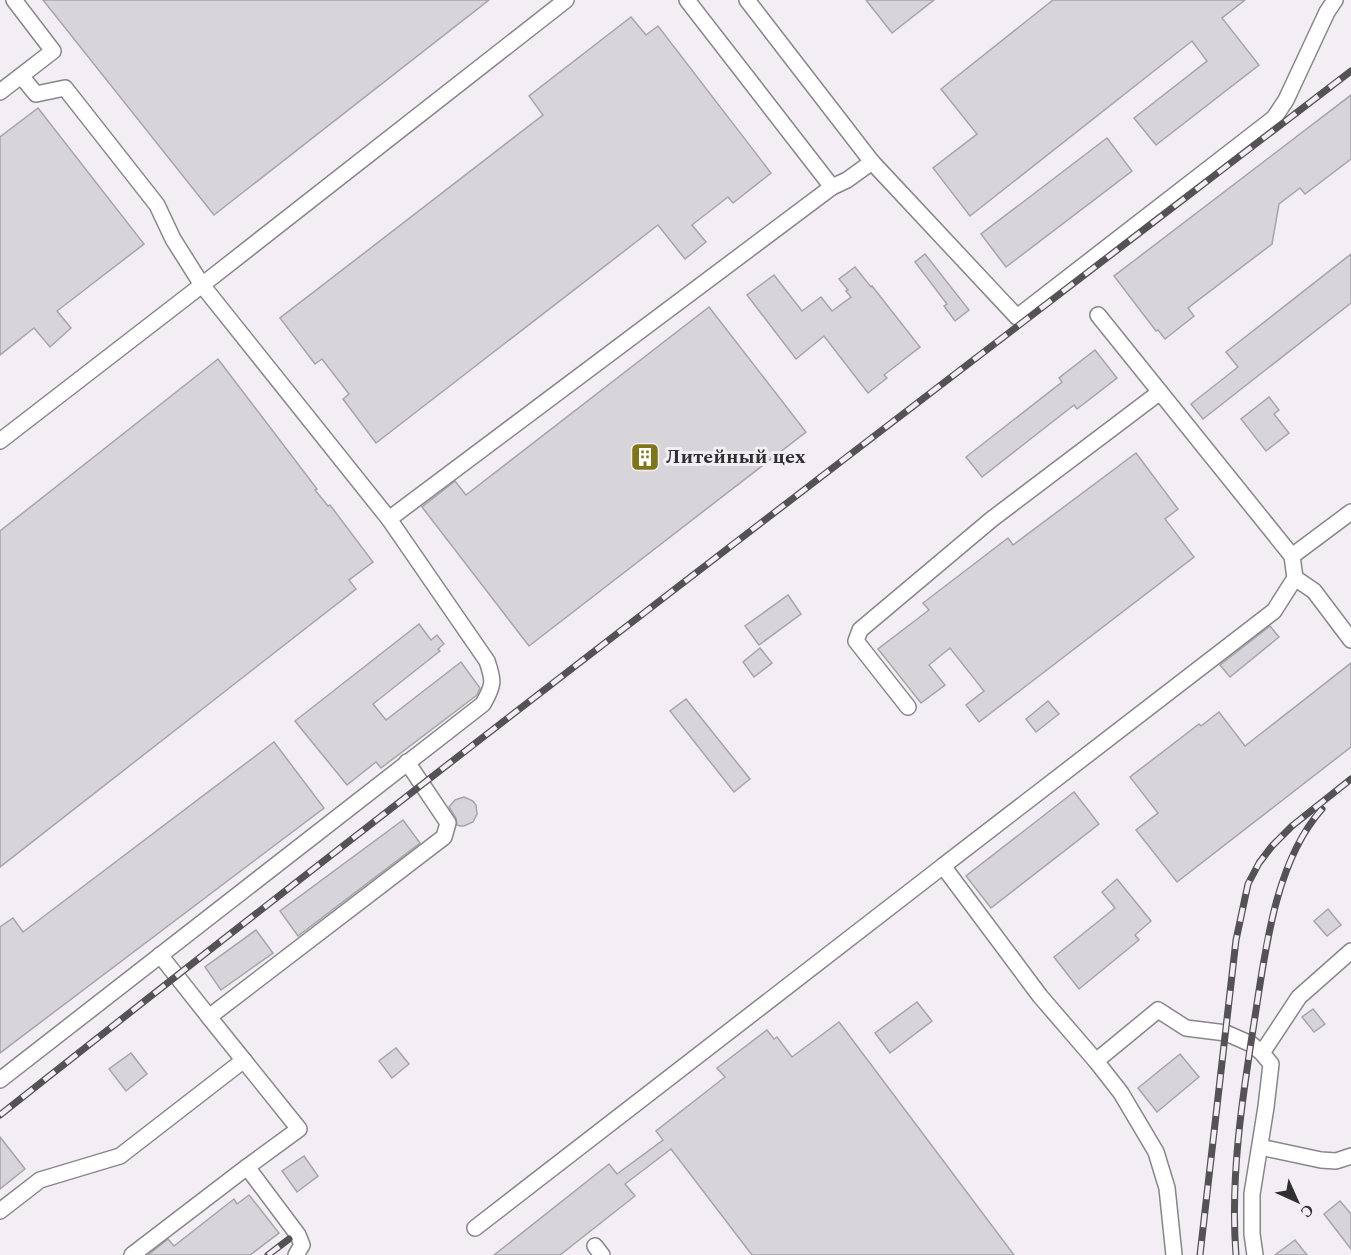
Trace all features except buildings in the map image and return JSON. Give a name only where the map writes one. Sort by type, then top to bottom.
[{"type":"lane","points":[[0,92],[53,51],[14,0]]},
{"type":"lane","points":[[0,441],[566,0]]},
{"type":"lane","points":[[687,0],[831,187]]},
{"type":"lane","points":[[747,0],[872,162],[1017,317],[1274,118],[1286,100],[1326,12],[1335,0]]},
{"type":"lane","points":[[0,1080],[483,704],[491,691],[492,677],[487,661],[389,519],[202,285],[173,239],[157,206],[65,88],[36,94],[21,76]]},
{"type":"lane","points":[[389,519],[831,187],[847,180],[872,162]]},
{"type":"lane","points":[[475,1228],[1274,611],[1295,578],[1292,556],[1098,315]]},
{"type":"lane","points":[[908,707],[856,641],[860,630],[992,519],[1160,392]]},
{"type":"lane","points":[[1292,556],[1351,512]]},
{"type":"lane","points":[[1295,578],[1314,591],[1351,640]]},
{"type":"lane","points":[[209,1017],[444,837],[448,823],[407,762]]},
{"type":"lane","points":[[943,866],[1040,996],[1121,1093],[1156,1152],[1167,1188],[1174,1255]]},
{"type":"lane","points":[[1262,1053],[1299,997],[1351,951]]},
{"type":"lane","points":[[132,1255],[299,1129],[160,955]]},
{"type":"lane","points":[[1096,1061],[1158,1010],[1186,1028],[1226,1033],[1251,1044],[1262,1053],[1271,1064],[1252,1194],[1252,1234],[1255,1255]]},
{"type":"lane","points":[[0,1211],[40,1180],[120,1156],[244,1060]]},
{"type":"lane","points":[[1260,1147],[1321,1160],[1336,1161],[1351,1156]]},
{"type":"lane","points":[[247,1167],[298,1234],[302,1245],[296,1255]]},
{"type":"railway","points":[[0,1115],[504,721],[1351,71]]},
{"type":"railway","points":[[1200,1255],[1236,940],[1248,884],[1259,863],[1272,846],[1292,826],[1351,779]]},
{"type":"railway","points":[[1236,1255],[1235,1197],[1238,1139],[1268,939],[1282,882],[1306,831],[1322,809]]},
{"type":"railway","points":[[268,1255],[289,1239]]},
{"type":"place","name":"Литейный цех","points":[[645,457]]}]
